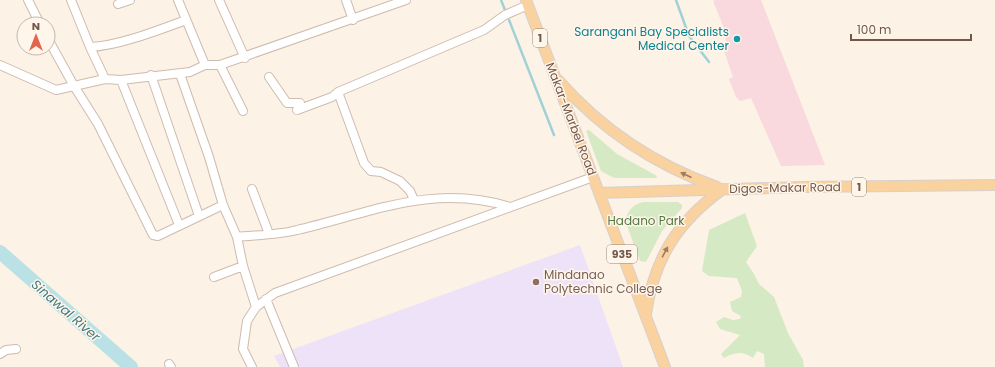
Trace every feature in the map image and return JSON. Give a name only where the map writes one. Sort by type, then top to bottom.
[{"type":"main road","name":"Makar-Marbel Road","points":[[527,3],[599,193]]},
{"type":"main road","points":[[554,75],[590,113],[630,144],[675,170],[723,189],[693,213],[669,243],[653,278],[646,316]]},
{"type":"main road","name":"Digos-Makar Road","points":[[599,193],[723,189],[995,185]]},
{"type":"main road","name":"935","points":[[599,193],[665,367]]},
{"type":"street","points":[[28,0],[36,16]]},
{"type":"street","points":[[71,0],[105,79]]},
{"type":"street","points":[[118,4],[130,0]]},
{"type":"street","points":[[178,0],[205,65]]},
{"type":"street","points":[[219,0],[245,58]]},
{"type":"street","points":[[346,0],[353,20]]},
{"type":"street","points":[[0,65],[56,90],[105,79],[121,80],[180,74],[190,72],[205,65],[220,65],[245,58],[406,0]]},
{"type":"street","points":[[270,77],[287,103],[300,103],[297,110],[332,97],[338,92],[484,30],[504,15],[527,3]]},
{"type":"street","points":[[90,47],[104,46],[154,32],[186,20]]},
{"type":"street","points":[[56,53],[98,124],[153,235],[158,236],[223,205]]},
{"type":"street","points":[[220,65],[243,111]]},
{"type":"street","points":[[180,74],[209,157],[223,205],[237,237],[243,266],[256,307]]},
{"type":"street","points":[[151,76],[199,216]]},
{"type":"street","points":[[121,80],[179,225]]},
{"type":"street","points":[[338,92],[364,163],[371,171],[381,172],[400,181],[410,191],[414,200]]},
{"type":"street","points":[[252,367],[243,349],[247,321],[256,307],[283,289],[593,177]]},
{"type":"street","points":[[252,189],[269,234]]},
{"type":"street","points":[[237,237],[298,230],[367,210],[414,200],[475,199],[510,207]]},
{"type":"street","points":[[214,276],[243,266]]},
{"type":"street","points":[[266,299],[294,367]]},
{"type":"street","points":[[0,354],[9,349],[16,349]]},
{"type":"shaded area","points":[[761,0],[825,165],[781,166],[751,98],[740,101],[736,97],[729,79],[733,77],[724,51],[729,49],[722,29],[724,28],[713,1]]},
{"type":"shaded area","name":"Mindanao Polytechnic College","points":[[580,245],[623,367],[280,367],[274,356]]},
{"type":"green space","name":"Hadano Park","points":[[589,130],[617,154],[657,176],[656,178],[614,178],[601,171],[586,131]]},
{"type":"green space","name":"Hadano Park","points":[[643,202],[678,202],[682,205],[682,208],[662,231],[646,262],[640,261],[626,223],[628,212],[636,205]]},
{"type":"green space","points":[[745,213],[757,246],[746,262],[759,284],[774,297],[788,333],[803,360],[804,367],[765,367],[764,354],[757,351],[753,358],[746,354],[739,353],[732,354],[724,358],[721,354],[740,335],[720,329],[716,322],[724,317],[733,320],[740,319],[741,316],[732,311],[730,302],[741,297],[742,291],[737,278],[709,276],[702,271],[709,230]]},
{"type":"waterway","points":[[501,0],[505,10]]},
{"type":"waterway","points":[[676,0],[689,36],[709,62]]},
{"type":"waterway","points":[[509,20],[554,135]]},
{"type":"waterway","name":"Sinawal River","points":[[0,252],[131,367]]},
{"type":"place","name":"Sarangani Bay Specialists Medical Center","points":[[737,39]]},
{"type":"place","name":"Mindanao Polytechnic College","points":[[536,282]]}]
